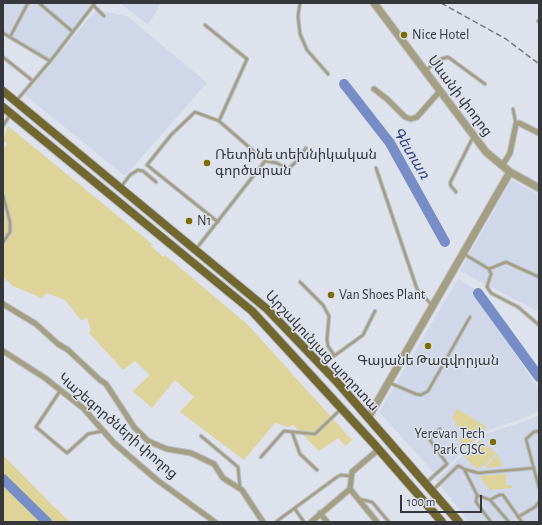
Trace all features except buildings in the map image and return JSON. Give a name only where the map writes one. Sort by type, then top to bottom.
[{"type":"main road","name":"Արշակունյաց պողոտա","points":[[3,91],[267,308],[321,365],[459,522]]},
{"type":"main road","name":"Արշակունյաց պողոտա","points":[[3,107],[252,312],[379,449],[442,522]]},
{"type":"main road","points":[[400,474],[408,474],[410,466]]},
{"type":"main road","points":[[417,493],[420,486],[428,486]]},
{"type":"street","name":"Սևանի փողոց","points":[[374,3],[473,137],[486,152],[510,172],[539,188]]},
{"type":"street","points":[[374,89],[387,99],[405,117],[411,119],[416,117],[440,92]]},
{"type":"street","points":[[502,166],[510,153],[516,124],[518,123],[539,133]]},
{"type":"street","points":[[368,418],[510,172]]},
{"type":"street","name":"Կաշեգործների փողոց","points":[[3,304],[36,324],[106,384],[134,427],[148,441],[163,448],[191,452],[214,464],[223,478],[240,488],[263,522]]},
{"type":"street","name":"Կաշեգործների փողոց","points":[[3,351],[45,378],[83,408],[114,443],[157,480],[215,522]]},
{"type":"street","points":[[377,522],[350,489],[350,476],[358,466],[379,449]]},
{"type":"street","points":[[311,522],[350,489]]},
{"type":"street","points":[[320,513],[327,522]]},
{"type":"lane","points":[[10,37],[28,3]]},
{"type":"lane","points":[[39,3],[73,32]]},
{"type":"lane","points":[[300,3],[298,16],[300,34],[307,50],[328,74]]},
{"type":"lane","points":[[16,102],[94,4],[104,16]]},
{"type":"lane","points":[[205,25],[247,58],[219,121]]},
{"type":"lane","points":[[4,34],[50,61]]},
{"type":"lane","points":[[3,57],[33,81]]},
{"type":"lane","points":[[424,71],[441,59],[448,57],[485,84]]},
{"type":"lane","points":[[513,109],[516,124]]},
{"type":"lane","points":[[218,222],[147,165],[171,135],[195,112],[219,121],[265,162],[277,164],[288,169],[297,161],[306,148]]},
{"type":"lane","points":[[3,126],[11,114]]},
{"type":"lane","points":[[456,192],[450,183],[473,137]]},
{"type":"lane","points":[[196,250],[265,162]]},
{"type":"lane","points":[[376,168],[417,289],[433,305]]},
{"type":"lane","points":[[120,187],[130,175],[138,170],[143,171],[156,182]]},
{"type":"lane","points":[[3,195],[10,222],[10,232],[3,242]]},
{"type":"lane","points":[[463,253],[489,269],[491,274],[487,287],[491,293],[518,308],[539,325]]},
{"type":"lane","points":[[489,269],[506,262],[539,277]]},
{"type":"lane","points":[[300,282],[323,305],[329,316],[327,340],[328,346],[334,355]]},
{"type":"lane","points":[[321,365],[362,335],[375,311]]},
{"type":"lane","points":[[388,382],[416,394],[421,394],[428,391],[470,317]]},
{"type":"lane","points":[[60,391],[36,427],[67,453],[88,434],[103,431]]},
{"type":"lane","points":[[261,457],[284,431],[315,434],[342,409]]},
{"type":"lane","points":[[428,486],[447,464],[430,440],[432,436],[440,429]]},
{"type":"lane","points":[[539,431],[534,432],[526,439],[539,488]]},
{"type":"lane","points":[[292,432],[300,454],[317,470]]},
{"type":"lane","points":[[201,436],[238,467],[240,488]]},
{"type":"lane","points":[[428,486],[458,466],[478,473],[534,468]]},
{"type":"lane","points":[[464,469],[477,495],[476,502],[491,522]]},
{"type":"lane","points":[[277,521],[341,474],[350,476]]},
{"type":"lane","points":[[477,495],[490,500],[509,522]]},
{"type":"lane","points":[[490,500],[499,495],[503,495],[522,522]]},
{"type":"lane","points":[[358,499],[372,502],[388,522]]},
{"type":"lane","points":[[518,517],[535,507],[539,502]]},
{"type":"lane","points":[[295,509],[304,522]]},
{"type":"shaded area","points":[[3,3],[97,3],[75,32],[49,62],[3,30]]},
{"type":"shaded area","points":[[120,3],[161,3],[148,25]]},
{"type":"shaded area","points":[[96,10],[127,16],[207,83],[125,176],[25,95]]},
{"type":"shaded area","points":[[8,126],[152,244],[151,246],[163,257],[165,255],[248,325],[352,440],[345,446],[338,438],[319,451],[293,425],[288,427],[275,423],[244,460],[180,412],[194,397],[175,380],[152,408],[133,391],[150,375],[135,361],[123,370],[89,333],[91,330],[87,318],[81,320],[65,300],[47,293],[42,298],[13,286],[3,277],[3,150],[7,144],[3,140]]},
{"type":"shaded area","points":[[511,180],[539,195],[539,312],[460,271]]},
{"type":"shaded area","points":[[458,279],[486,296],[506,340],[539,390],[539,411],[527,417],[485,431],[437,476],[379,412]]},
{"type":"shaded area","points":[[457,409],[487,427],[479,436],[466,431],[461,432],[452,417]]},
{"type":"shaded area","points":[[539,415],[539,522],[469,522],[436,480],[486,434]]},
{"type":"shaded area","points":[[461,435],[476,436],[477,438],[464,449],[460,445]]},
{"type":"shaded area","points":[[480,440],[496,453],[486,464],[477,469],[464,456]]},
{"type":"shaded area","points":[[497,454],[503,466],[485,468]]},
{"type":"shaded area","points":[[3,455],[70,522],[5,522],[3,520]]},
{"type":"shaded area","points":[[506,474],[506,485],[512,485],[512,488],[490,490],[479,476]]},
{"type":"waterway","name":"Գետառ","points":[[344,84],[390,143],[445,242]]},
{"type":"waterway","name":"Գետառ","points":[[478,293],[539,377]]},
{"type":"waterway","points":[[3,479],[47,522]]},
{"type":"railway","points":[[441,3],[506,39],[539,64]]},
{"type":"place","name":"Nice Hotel","points":[[404,35]]},
{"type":"place","name":"Ռետինե տեխնիկական գործարան","points":[[207,163]]},
{"type":"place","name":"N1","points":[[189,221]]},
{"type":"place","name":"Van Shoes Plant","points":[[331,295]]},
{"type":"place","name":"Գայանե Թագվորյան","points":[[428,346]]},
{"type":"place","name":"Yerevan Tech Park CJSC","points":[[493,442]]}]
